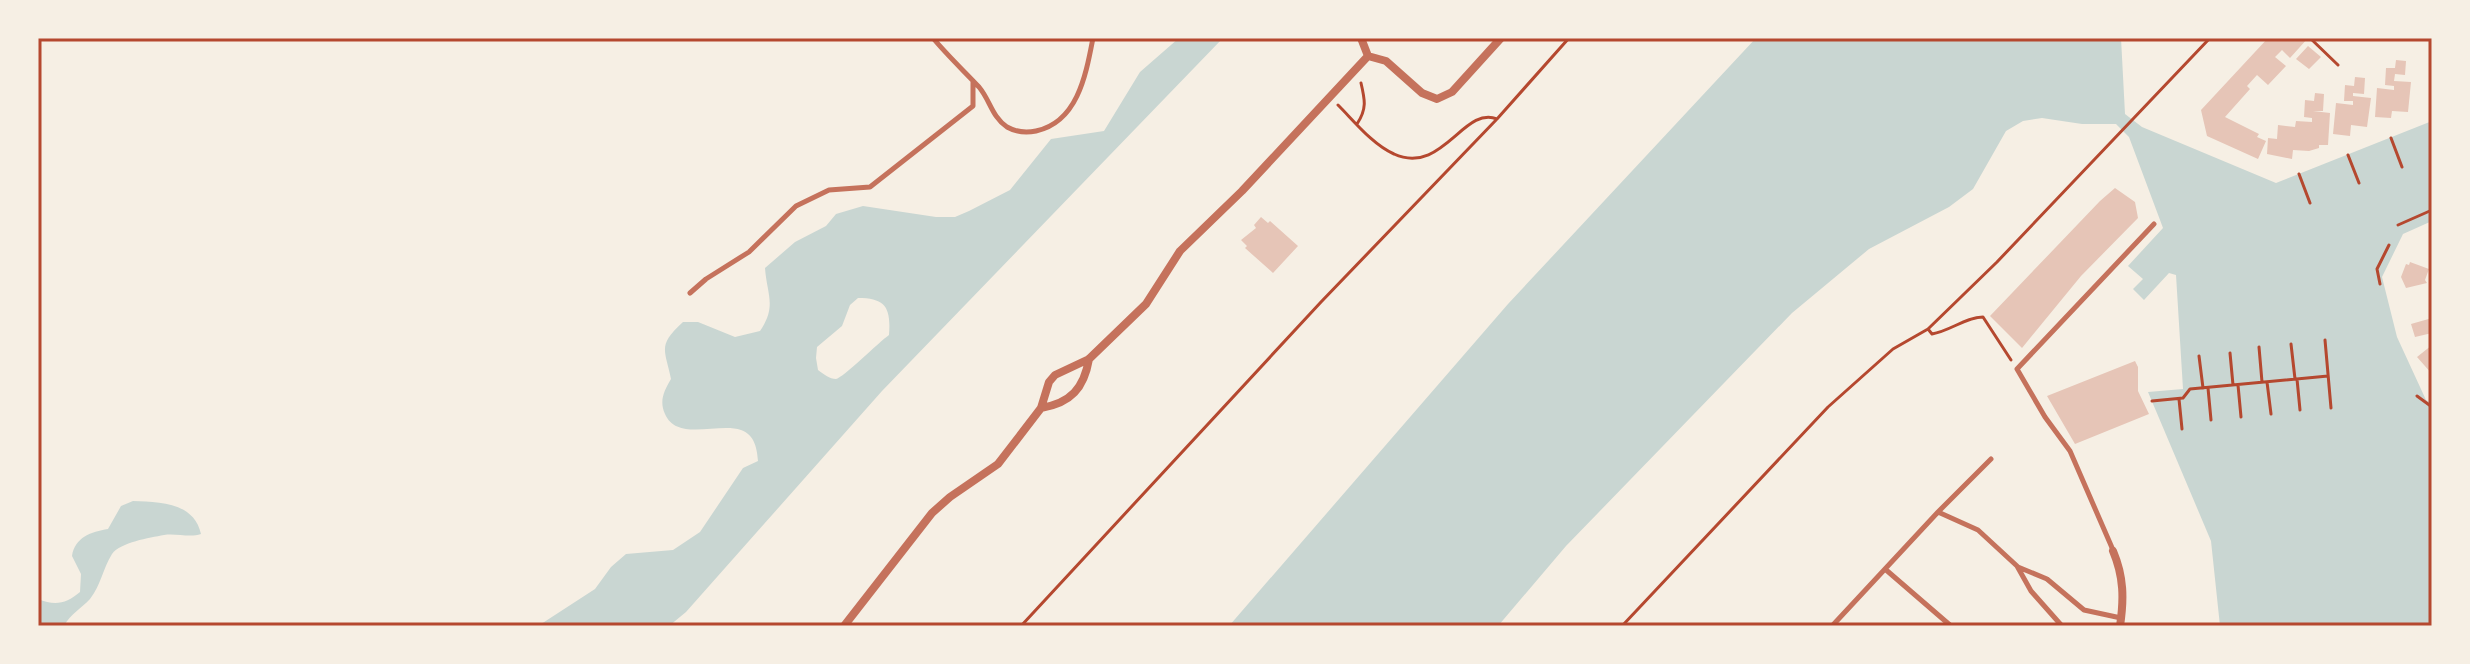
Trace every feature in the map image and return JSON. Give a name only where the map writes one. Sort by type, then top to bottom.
[{"type":"street","points":[[1361,38],[1368,56]]},
{"type":"street","points":[[1368,56],[1386,61],[1422,93],[1437,99],[1452,92],[1501,38]]},
{"type":"street","points":[[844,626],[932,513],[998,464],[1041,408],[1049,382],[1055,375],[1089,359],[1148,302],[1180,251],[1242,191],[1368,56]]},
{"type":"street","points":[[1041,408],[1062,403],[1075,394],[1084,379],[1089,359]]},
{"type":"street","points":[[2113,551],[2121,571],[2124,593],[2121,622]]},
{"type":"lane","points":[[933,38],[986,98],[995,117],[1010,129],[1028,133],[1050,128],[1070,111],[1085,76],[1093,38]]},
{"type":"lane","points":[[690,293],[749,252],[796,206],[829,190],[870,187],[973,106],[973,82]]},
{"type":"lane","points":[[2113,551],[2070,451],[2045,417],[2017,369],[2154,224]]},
{"type":"lane","points":[[1832,626],[1991,459]]},
{"type":"lane","points":[[1938,512],[1978,530],[2017,566],[2031,591],[2062,626]]},
{"type":"lane","points":[[2017,566],[2047,579],[2084,610],[2121,622]]},
{"type":"lane","points":[[1885,569],[1951,626]]},
{"type":"path","points":[[1021,626],[1321,302],[1497,119],[1569,38]]},
{"type":"path","points":[[1622,626],[1828,407],[1893,349],[1928,329],[1997,262],[2210,38]]},
{"type":"path","points":[[2310,38],[2338,65]]},
{"type":"path","points":[[1351,74],[1361,81],[1366,101],[1365,112],[1357,124]]},
{"type":"path","points":[[1329,96],[1385,150],[1410,159],[1433,154],[1478,118],[1488,116],[1497,119]]},
{"type":"path","points":[[2391,138],[2402,167]]},
{"type":"path","points":[[2348,155],[2359,183]]},
{"type":"path","points":[[2299,174],[2310,203]]},
{"type":"path","points":[[2398,225],[2432,210]]},
{"type":"path","points":[[2380,284],[2377,269],[2389,245]]},
{"type":"path","points":[[1928,329],[1932,334],[1941,333],[1983,317],[2017,369]]},
{"type":"path","points":[[2325,340],[2331,408]]},
{"type":"path","points":[[2291,344],[2300,410]]},
{"type":"path","points":[[2259,347],[2271,414]]},
{"type":"path","points":[[2230,353],[2241,417]]},
{"type":"path","points":[[2199,356],[2211,420]]},
{"type":"path","points":[[2152,401],[2179,399],[2190,389],[2328,376]]},
{"type":"path","points":[[2417,396],[2432,407]]},
{"type":"path","points":[[2179,399],[2182,429]]},
{"type":"shaded area","points":[[1179,38],[1223,38],[882,391],[686,612],[669,626],[538,626],[595,589],[611,567],[626,554],[673,550],[700,532],[743,468],[758,461],[754,443],[746,432],[732,428],[699,430],[679,427],[665,414],[663,396],[671,379],[665,348],[669,337],[683,322],[698,322],[735,337],[760,331],[770,307],[765,268],[795,242],[826,226],[836,214],[863,206],[936,217],[955,217],[969,211],[1010,190],[1051,139],[1104,131],[1140,72]],"holes":[[[858,298],[867,298],[885,306],[889,335],[840,377],[829,377],[818,370],[817,347],[842,326],[850,305]]]},
{"type":"shaded area","points":[[1756,38],[2121,38],[2125,114],[2142,127],[2276,183],[2432,121],[2432,221],[2403,234],[2382,277],[2397,337],[2426,400],[2432,404],[2432,626],[2220,626],[2211,541],[2148,392],[2183,389],[2176,275],[2169,273],[2144,300],[2133,289],[2143,279],[2128,266],[2163,228],[2129,137],[2116,124],[2082,124],[2042,118],[2023,121],[2006,131],[1973,189],[1949,207],[1869,249],[1792,313],[1566,546],[1498,626],[1229,626],[1508,304]]},
{"type":"shaded area","points":[[133,501],[164,503],[183,510],[197,523],[201,534],[164,535],[122,546],[112,554],[90,599],[64,626],[38,626],[38,599],[60,603],[80,592],[81,574],[72,556],[76,544],[90,534],[108,529],[121,506]]},
{"type":"building","points":[[2268,38],[2308,38],[2290,58],[2282,50],[2275,57],[2286,66],[2268,85],[2257,75],[2247,86],[2250,89],[2225,117],[2259,134],[2257,137],[2266,141],[2258,159],[2207,136],[2201,110]]},
{"type":"building","points":[[2308,46],[2321,57],[2309,69],[2296,59]]},
{"type":"building","points":[[2396,60],[2406,61],[2405,75],[2395,74],[2394,81],[2411,82],[2408,112],[2392,111],[2391,118],[2375,117],[2377,88],[2394,90],[2394,86],[2385,85],[2386,68],[2395,68]]},
{"type":"building","points":[[2355,77],[2365,78],[2364,94],[2353,93],[2353,96],[2371,98],[2367,127],[2351,125],[2350,136],[2333,134],[2336,103],[2353,105],[2353,101],[2344,101],[2345,85],[2354,86]]},
{"type":"building","points":[[2315,93],[2324,94],[2323,111],[2313,111],[2330,113],[2328,145],[2319,145],[2319,148],[2309,151],[2293,150],[2292,159],[2267,154],[2268,138],[2277,139],[2278,125],[2295,127],[2296,121],[2312,122],[2312,118],[2304,117],[2305,100],[2314,101]]},
{"type":"building","points":[[2115,188],[2135,202],[2138,218],[2081,276],[2022,348],[1990,316]]},
{"type":"building","points":[[1261,217],[1268,223],[1270,221],[1298,246],[1273,273],[1245,248],[1247,246],[1241,240],[1256,228],[1254,225]]},
{"type":"building","points":[[2410,262],[2429,269],[2425,280],[2427,283],[2406,288],[2401,277],[2406,264]]},
{"type":"building","points":[[2432,318],[2432,333],[2415,337],[2411,324]]},
{"type":"building","points":[[2432,345],[2432,374],[2417,357]]},
{"type":"building","points":[[2135,361],[2138,391],[2149,414],[2075,444],[2047,396]]}]
